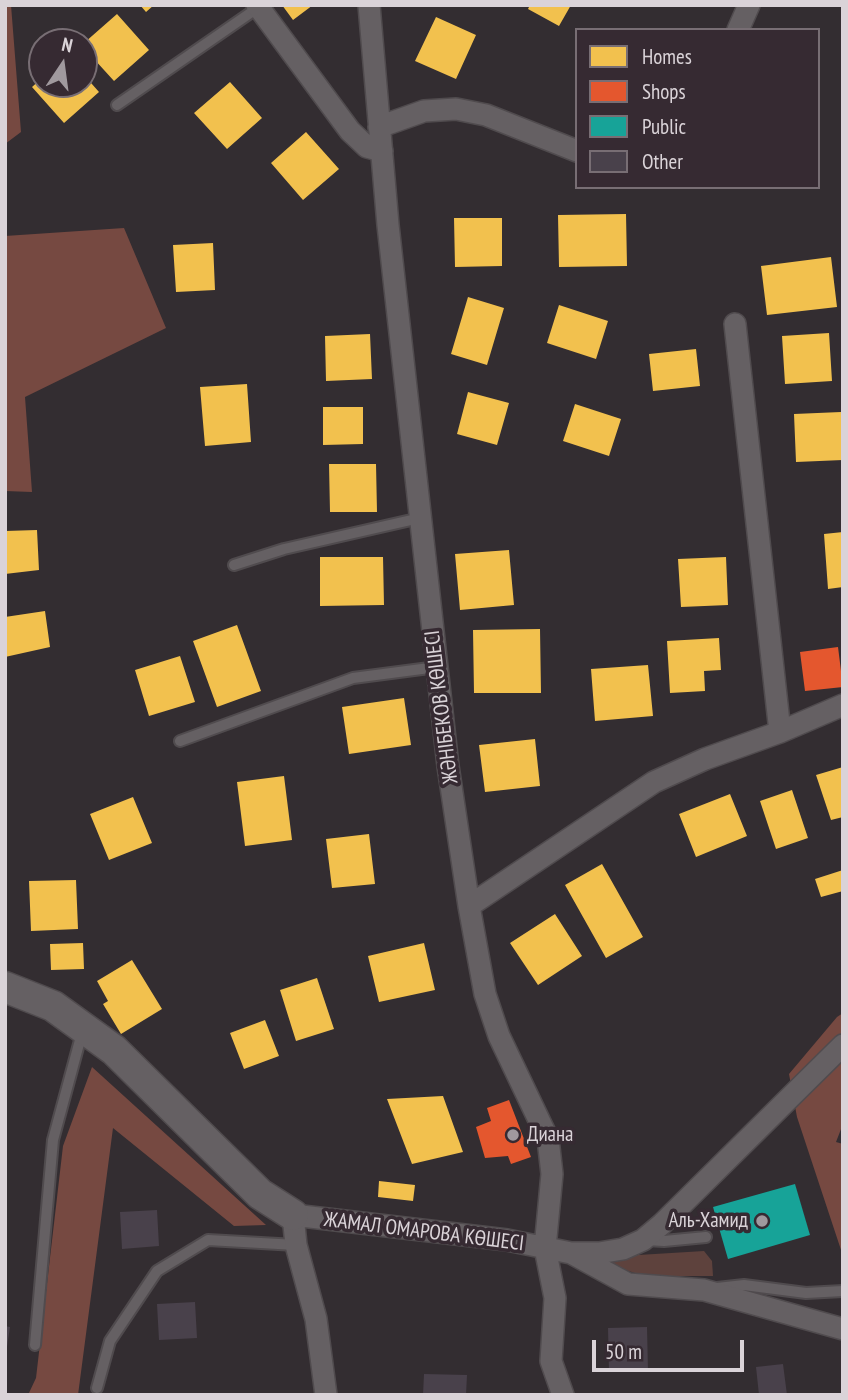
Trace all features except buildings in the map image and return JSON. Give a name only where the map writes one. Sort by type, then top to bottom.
[{"type":"street","name":"ЖӘНІБЕКОВ КӨШЕСІ","points":[[369,5],[379,127],[448,766],[485,994],[499,1036],[548,1139],[552,1174],[545,1248],[555,1298],[551,1361],[563,1395]]},
{"type":"street","points":[[739,28],[749,5]]},
{"type":"street","points":[[258,6],[350,131],[367,147],[382,151]]},
{"type":"street","points":[[379,127],[424,111],[456,109],[486,115],[575,149]]},
{"type":"street","points":[[735,324],[780,732]]},
{"type":"street","points":[[469,906],[654,782],[843,705]]},
{"type":"street","name":"ЖАМАЛ ОМАРОВА КӨШЕСІ","points":[[5,988],[53,1006],[114,1050],[260,1194],[293,1215],[507,1240],[571,1253],[599,1253],[623,1249],[643,1240],[843,1045]]},
{"type":"street","points":[[293,1215],[296,1245],[316,1319],[326,1395]]},
{"type":"street","points":[[571,1253],[628,1284],[704,1290],[843,1329]]},
{"type":"lane","points":[[117,105],[258,6]]},
{"type":"lane","points":[[234,565],[284,549],[420,518]]},
{"type":"lane","points":[[180,741],[353,678],[437,667]]},
{"type":"lane","points":[[35,1345],[54,1140],[83,1026]]},
{"type":"lane","points":[[643,1240],[706,1237]]},
{"type":"lane","points":[[97,1388],[110,1341],[157,1271],[208,1240],[296,1245]]},
{"type":"lane","points":[[704,1290],[744,1285],[806,1293],[843,1291]]},
{"type":"shaded area","points":[[5,5],[11,5],[21,132],[5,144]]},
{"type":"shaded area","points":[[124,228],[166,328],[25,397],[32,492],[5,491],[5,236]]},
{"type":"shaded area","points":[[843,1013],[843,1124],[836,1142],[843,1144],[843,1256],[797,1117],[789,1074]]},
{"type":"shaded area","points":[[92,1067],[266,1225],[234,1226],[113,1128],[78,1395],[28,1395],[36,1378],[63,1146]]},
{"type":"shaded area","points":[[704,1251],[712,1261],[713,1276],[644,1276],[589,1258]]},
{"type":"place","name":"Диана","points":[[513,1135]]},
{"type":"place","name":"Аль-Хамид","points":[[762,1221]]}]
